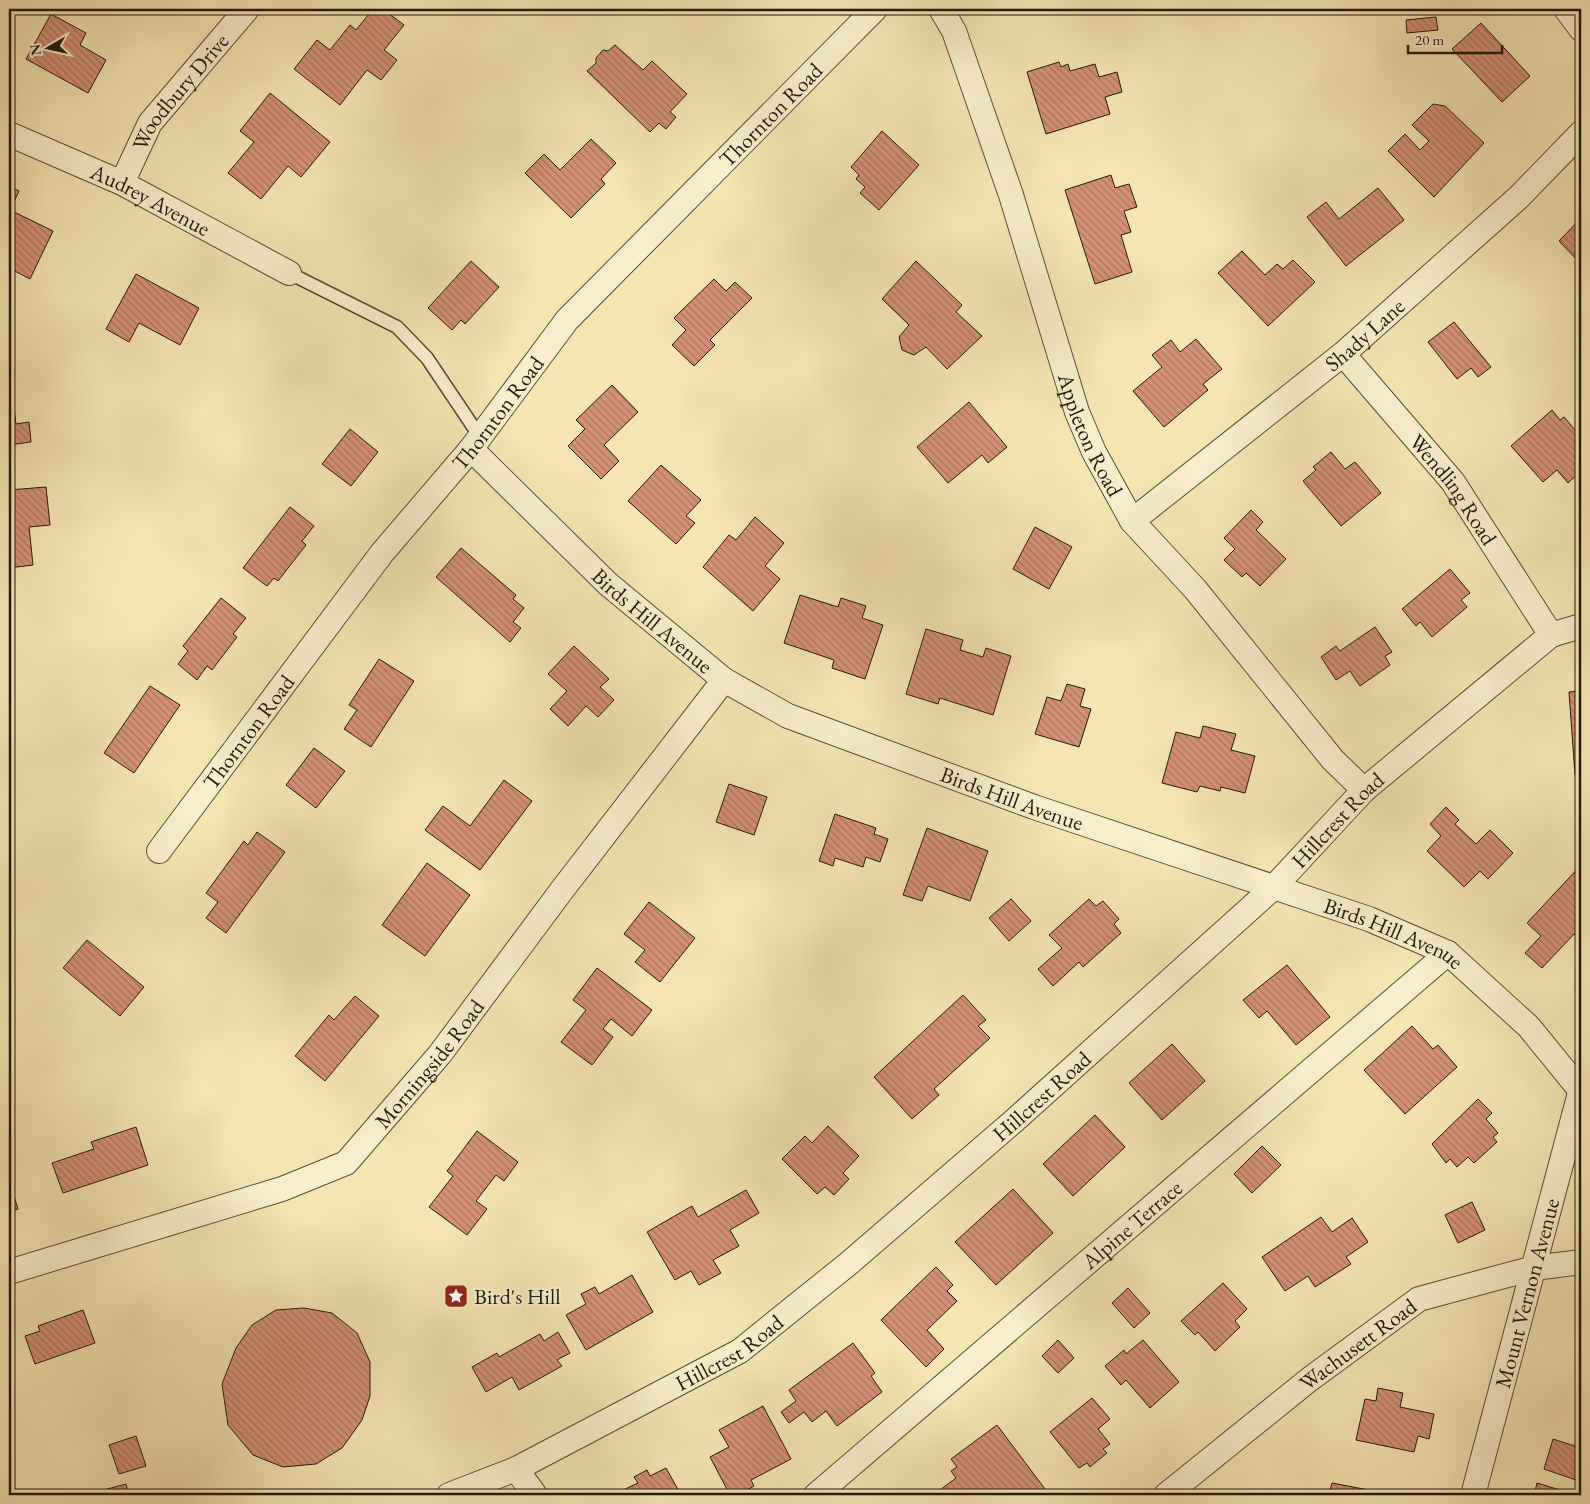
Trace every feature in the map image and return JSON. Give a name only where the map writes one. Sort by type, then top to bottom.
[{"type":"street","name":"Woodbury Drive","points":[[122,183],[150,123],[247,9]]},
{"type":"street","name":"Thornton Road","points":[[160,851],[382,553],[475,443],[566,320],[875,9]]},
{"type":"street","name":"Appleton Road","points":[[941,9],[954,31],[1011,195],[1078,412],[1094,452],[1132,521],[1195,589],[1333,760],[1364,790]]},
{"type":"street","points":[[1566,9],[1581,29]]},
{"type":"street","name":"Shady Lane","points":[[1132,521],[1343,354],[1519,197],[1581,133]]},
{"type":"street","name":"Audrey Avenue","points":[[9,134],[122,183],[289,274]]},
{"type":"street","name":"Wendling Road","points":[[1343,354],[1453,482],[1551,635]]},
{"type":"street","name":"Birds Hill Avenue","points":[[475,443],[608,584],[724,680],[788,716],[1034,807],[1369,918],[1448,953],[1529,1027],[1581,1090]]},
{"type":"street","name":"Hillcrest Road","points":[[450,1495],[516,1469],[740,1352],[848,1264],[1015,1120],[1274,886],[1364,790],[1551,635],[1581,626]]},
{"type":"street","name":"Morningside Road","points":[[9,1272],[282,1189],[346,1163],[440,1054],[562,890],[724,680]]},
{"type":"street","name":"Alpine Terrace","points":[[816,1495],[1448,953]]},
{"type":"street","name":"Mount Vernon Avenue","points":[[1473,1495],[1581,1090]]},
{"type":"street","name":"Wachusett Road","points":[[1166,1495],[1310,1379],[1419,1299],[1534,1268],[1581,1262]]},
{"type":"street","points":[[516,1469],[535,1495]]},
{"type":"lane","points":[[289,274],[397,327],[427,358],[475,443]]},
{"type":"building","points":[[154,9],[165,9],[161,14]]},
{"type":"building","points":[[373,9],[383,9],[404,25],[384,50],[397,60],[381,80],[367,70],[340,105],[294,69],[317,40],[330,50],[350,25],[356,30]]},
{"type":"building","points":[[51,14],[86,33],[80,45],[106,60],[88,93],[26,59]]},
{"type":"building","points":[[1436,17],[1438,30],[1407,33],[1406,20]]},
{"type":"building","points":[[1481,23],[1530,76],[1502,102],[1452,49]]},
{"type":"building","points":[[615,45],[643,70],[652,61],[687,94],[670,112],[676,117],[666,129],[659,123],[650,132],[587,71],[596,63],[596,58],[603,50],[608,51]]},
{"type":"building","points":[[1059,62],[1061,67],[1068,64],[1070,71],[1095,64],[1099,77],[1117,72],[1122,92],[1105,97],[1110,114],[1046,134],[1027,72]]},
{"type":"building","points":[[270,93],[330,142],[301,177],[288,166],[261,199],[228,173],[254,142],[240,131]]},
{"type":"building","points":[[1433,104],[1445,106],[1484,143],[1434,197],[1388,151],[1405,134],[1420,150],[1429,141],[1412,125]]},
{"type":"building","points":[[882,131],[919,165],[879,210],[860,193],[865,187],[856,179],[859,175],[851,167]]},
{"type":"building","points":[[591,139],[616,163],[601,179],[605,184],[571,218],[525,173],[544,154],[560,170]]},
{"type":"building","points":[[1111,175],[1115,188],[1129,184],[1137,207],[1124,211],[1131,232],[1121,235],[1132,272],[1095,284],[1065,190]]},
{"type":"building","points":[[9,186],[19,191],[10,210],[53,231],[30,279],[9,268],[11,253],[9,252]]},
{"type":"building","points":[[1378,188],[1404,220],[1346,266],[1307,217],[1326,202],[1339,219]]},
{"type":"building","points":[[1581,218],[1581,264],[1559,241]]},
{"type":"building","points":[[1242,251],[1265,275],[1277,264],[1283,269],[1293,260],[1315,282],[1268,326],[1218,273]]},
{"type":"building","points":[[471,261],[499,287],[465,324],[461,320],[452,330],[428,308]]},
{"type":"building","points":[[916,261],[962,305],[956,312],[982,336],[947,369],[926,347],[914,355],[902,350],[899,337],[909,325],[882,299]]},
{"type":"building","points":[[136,274],[199,308],[180,345],[139,323],[129,342],[106,329]]},
{"type":"building","points":[[714,279],[726,291],[735,282],[752,298],[710,340],[715,345],[694,366],[672,345],[686,330],[674,318]]},
{"type":"building","points":[[1454,322],[1491,367],[1478,377],[1471,368],[1457,379],[1428,342]]},
{"type":"building","points":[[1196,339],[1222,369],[1203,384],[1208,390],[1164,427],[1133,391],[1162,367],[1152,355],[1171,340],[1180,352]]},
{"type":"building","points":[[9,369],[16,424],[29,422],[31,442],[9,445]]},
{"type":"building","points":[[612,385],[638,412],[604,445],[619,461],[601,479],[568,446],[585,429],[576,420]]},
{"type":"building","points":[[969,402],[1007,447],[988,463],[982,455],[948,483],[917,447]]},
{"type":"building","points":[[1552,410],[1560,420],[1564,417],[1581,437],[1581,471],[1568,483],[1557,470],[1543,482],[1511,446]]},
{"type":"building","points":[[350,429],[378,452],[351,486],[322,464]]},
{"type":"building","points":[[1331,452],[1345,469],[1355,462],[1381,493],[1341,526],[1303,481],[1316,470],[1313,467]]},
{"type":"building","points":[[661,465],[701,500],[686,516],[695,523],[676,544],[628,501]]},
{"type":"building","points":[[46,487],[50,525],[29,527],[33,565],[9,568],[9,490]]},
{"type":"building","points":[[290,507],[314,526],[302,541],[306,545],[278,581],[274,578],[267,586],[243,568]]},
{"type":"building","points":[[1251,510],[1263,522],[1256,530],[1286,559],[1260,586],[1246,573],[1242,577],[1224,560],[1235,549],[1224,538]]},
{"type":"building","points":[[755,517],[784,543],[765,566],[780,579],[753,611],[703,567],[729,535],[736,540]]},
{"type":"building","points":[[1035,527],[1072,547],[1049,589],[1013,569]]},
{"type":"building","points":[[461,548],[516,595],[513,599],[524,608],[513,622],[521,628],[510,642],[436,577]]},
{"type":"building","points":[[1450,569],[1470,593],[1461,600],[1467,607],[1432,637],[1420,622],[1416,626],[1402,609]]},
{"type":"building","points":[[800,595],[838,607],[841,598],[866,606],[862,618],[883,625],[865,679],[832,668],[834,660],[784,643]]},
{"type":"building","points":[[221,598],[246,618],[233,634],[237,637],[212,670],[207,666],[197,680],[178,664],[188,651],[183,646]]},
{"type":"building","points":[[1375,627],[1392,652],[1385,656],[1390,665],[1360,686],[1350,671],[1336,680],[1321,657],[1336,646],[1340,651]]},
{"type":"building","points":[[926,629],[963,640],[960,650],[983,657],[986,648],[1011,656],[993,715],[940,698],[938,704],[906,694]]},
{"type":"building","points":[[574,646],[609,679],[600,687],[614,700],[598,717],[586,706],[568,726],[550,709],[567,691],[548,674]]},
{"type":"building","points":[[379,659],[414,681],[371,747],[344,729],[357,710],[349,705]]},
{"type":"building","points":[[1067,684],[1085,689],[1080,706],[1091,709],[1079,747],[1035,734],[1047,697],[1061,701]]},
{"type":"building","points":[[150,686],[180,705],[134,773],[104,753]]},
{"type":"building","points":[[1581,691],[1581,775],[1575,775],[1569,692]]},
{"type":"building","points":[[1203,726],[1236,734],[1231,750],[1255,756],[1245,793],[1221,787],[1220,791],[1200,786],[1197,792],[1162,783],[1176,732],[1200,738]]},
{"type":"building","points":[[314,748],[345,771],[316,808],[286,785]]},
{"type":"building","points":[[504,780],[532,801],[480,870],[425,830],[443,806],[470,826]]},
{"type":"building","points":[[729,784],[767,797],[754,835],[716,822]]},
{"type":"building","points":[[1446,807],[1459,820],[1455,824],[1476,844],[1490,830],[1513,853],[1488,879],[1480,871],[1464,887],[1427,851],[1441,836],[1430,824]]},
{"type":"building","points":[[835,814],[876,828],[874,834],[888,839],[880,862],[866,857],[863,867],[835,858],[833,866],[819,861]]},
{"type":"building","points":[[927,828],[988,851],[970,901],[928,886],[922,901],[903,895]]},
{"type":"building","points":[[257,832],[285,852],[226,933],[206,918],[218,902],[206,893],[244,841],[248,845]]},
{"type":"building","points":[[427,863],[470,895],[425,956],[382,925]]},
{"type":"building","points":[[1581,865],[1581,941],[1574,934],[1542,968],[1525,953],[1541,936],[1527,923]]},
{"type":"building","points":[[1011,899],[1031,921],[1009,941],[989,918]]},
{"type":"building","points":[[1089,899],[1096,906],[1103,901],[1119,919],[1114,924],[1121,933],[1083,967],[1079,962],[1053,986],[1038,969],[1062,948],[1049,935]]},
{"type":"building","points":[[649,902],[695,938],[660,982],[635,962],[645,950],[624,934]]},
{"type":"building","points":[[87,940],[144,987],[120,1016],[63,968]]},
{"type":"building","points":[[1287,965],[1330,1017],[1296,1045],[1267,1011],[1259,1018],[1243,1000]]},
{"type":"building","points":[[597,968],[652,1010],[632,1036],[611,1019],[603,1029],[613,1037],[592,1065],[561,1042],[586,1010],[573,1000]]},
{"type":"building","points":[[963,995],[986,1020],[978,1026],[990,1038],[934,1089],[939,1095],[912,1119],[874,1077]]},
{"type":"building","points":[[355,996],[379,1016],[325,1081],[295,1056],[329,1015],[334,1020]]},
{"type":"building","points":[[1412,1026],[1433,1049],[1438,1045],[1457,1067],[1405,1114],[1364,1070]]},
{"type":"building","points":[[1172,1044],[1205,1081],[1162,1120],[1129,1083]]},
{"type":"building","points":[[1478,1099],[1492,1113],[1486,1119],[1498,1133],[1493,1137],[1497,1142],[1474,1163],[1468,1157],[1457,1167],[1450,1159],[1446,1163],[1432,1144]]},
{"type":"building","points":[[1095,1115],[1125,1147],[1073,1196],[1043,1164]]},
{"type":"building","points":[[828,1126],[859,1156],[843,1173],[849,1179],[834,1195],[825,1187],[817,1194],[782,1159],[805,1136],[812,1143]]},
{"type":"building","points":[[136,1127],[148,1165],[63,1193],[52,1163],[94,1149],[91,1142]]},
{"type":"building","points":[[477,1131],[518,1162],[504,1181],[496,1175],[476,1201],[487,1209],[467,1235],[429,1207],[453,1176],[447,1171]]},
{"type":"building","points":[[1262,1146],[1281,1165],[1252,1193],[1234,1174]]},
{"type":"building","points":[[9,1180],[18,1209],[9,1212]]},
{"type":"building","points":[[1013,1189],[1053,1233],[996,1285],[955,1242]]},
{"type":"building","points":[[746,1190],[759,1213],[730,1230],[739,1246],[713,1260],[721,1273],[699,1285],[691,1271],[675,1280],[647,1232],[692,1206],[698,1217]]},
{"type":"building","points":[[1472,1202],[1485,1230],[1458,1243],[1445,1215]]},
{"type":"building","points":[[1321,1217],[1332,1232],[1352,1218],[1368,1242],[1346,1257],[1351,1264],[1315,1287],[1308,1276],[1285,1291],[1262,1257]]},
{"type":"building","points":[[936,1267],[953,1285],[947,1291],[957,1301],[927,1330],[944,1349],[926,1367],[881,1320]]},
{"type":"building","points":[[632,1275],[653,1312],[586,1350],[566,1315],[586,1304],[581,1294],[595,1287],[599,1294]]},
{"type":"building","points":[[1223,1283],[1247,1309],[1235,1321],[1240,1327],[1215,1351],[1198,1332],[1195,1335],[1181,1321]]},
{"type":"building","points":[[1128,1288],[1150,1313],[1134,1328],[1112,1303]]},
{"type":"building","points":[[304,1308],[332,1313],[357,1333],[370,1362],[370,1396],[362,1420],[342,1448],[316,1464],[283,1467],[253,1455],[228,1425],[222,1384],[236,1348],[252,1325],[276,1310]]},
{"type":"building","points":[[83,1310],[95,1343],[35,1364],[25,1336],[40,1331],[38,1326]]},
{"type":"building","points":[[558,1332],[570,1353],[557,1360],[562,1366],[519,1390],[512,1377],[486,1392],[472,1367],[497,1353],[499,1357],[540,1334],[544,1341]]},
{"type":"building","points":[[1058,1340],[1074,1358],[1058,1373],[1042,1356]]},
{"type":"building","points":[[1143,1340],[1179,1382],[1150,1408],[1126,1380],[1121,1385],[1105,1366],[1124,1350],[1126,1354]]},
{"type":"building","points":[[853,1343],[875,1373],[871,1376],[882,1392],[837,1426],[826,1411],[812,1422],[804,1412],[789,1423],[781,1412],[796,1401],[789,1390]]},
{"type":"building","points":[[1378,1388],[1403,1393],[1400,1407],[1434,1414],[1429,1439],[1418,1436],[1414,1452],[1356,1440],[1365,1399],[1376,1401]]},
{"type":"building","points":[[1092,1398],[1110,1419],[1098,1429],[1110,1444],[1103,1449],[1107,1453],[1090,1467],[1087,1463],[1079,1468],[1050,1432]]},
{"type":"building","points":[[763,1406],[791,1459],[751,1480],[754,1486],[738,1495],[730,1495],[710,1457],[729,1447],[719,1430]]},
{"type":"building","points":[[997,1425],[1045,1489],[1037,1495],[938,1495],[936,1493],[956,1478],[951,1471],[957,1467],[951,1459]]},
{"type":"building","points":[[136,1436],[146,1466],[119,1474],[109,1445]]},
{"type":"building","points":[[1553,1439],[1581,1448],[1581,1474],[1579,1481],[1544,1469]]},
{"type":"building","points":[[666,1468],[681,1495],[626,1495],[623,1490],[638,1483],[634,1477],[647,1470],[650,1476]]},
{"type":"building","points":[[1332,1483],[1395,1495],[1329,1495]]},
{"type":"building","points":[[1537,1483],[1570,1493],[1569,1495],[1534,1495]]},
{"type":"building","points":[[126,1484],[129,1495],[109,1495],[107,1489]]},
{"type":"place","name":"Bird's Hill","points":[[456,1296]]}]
